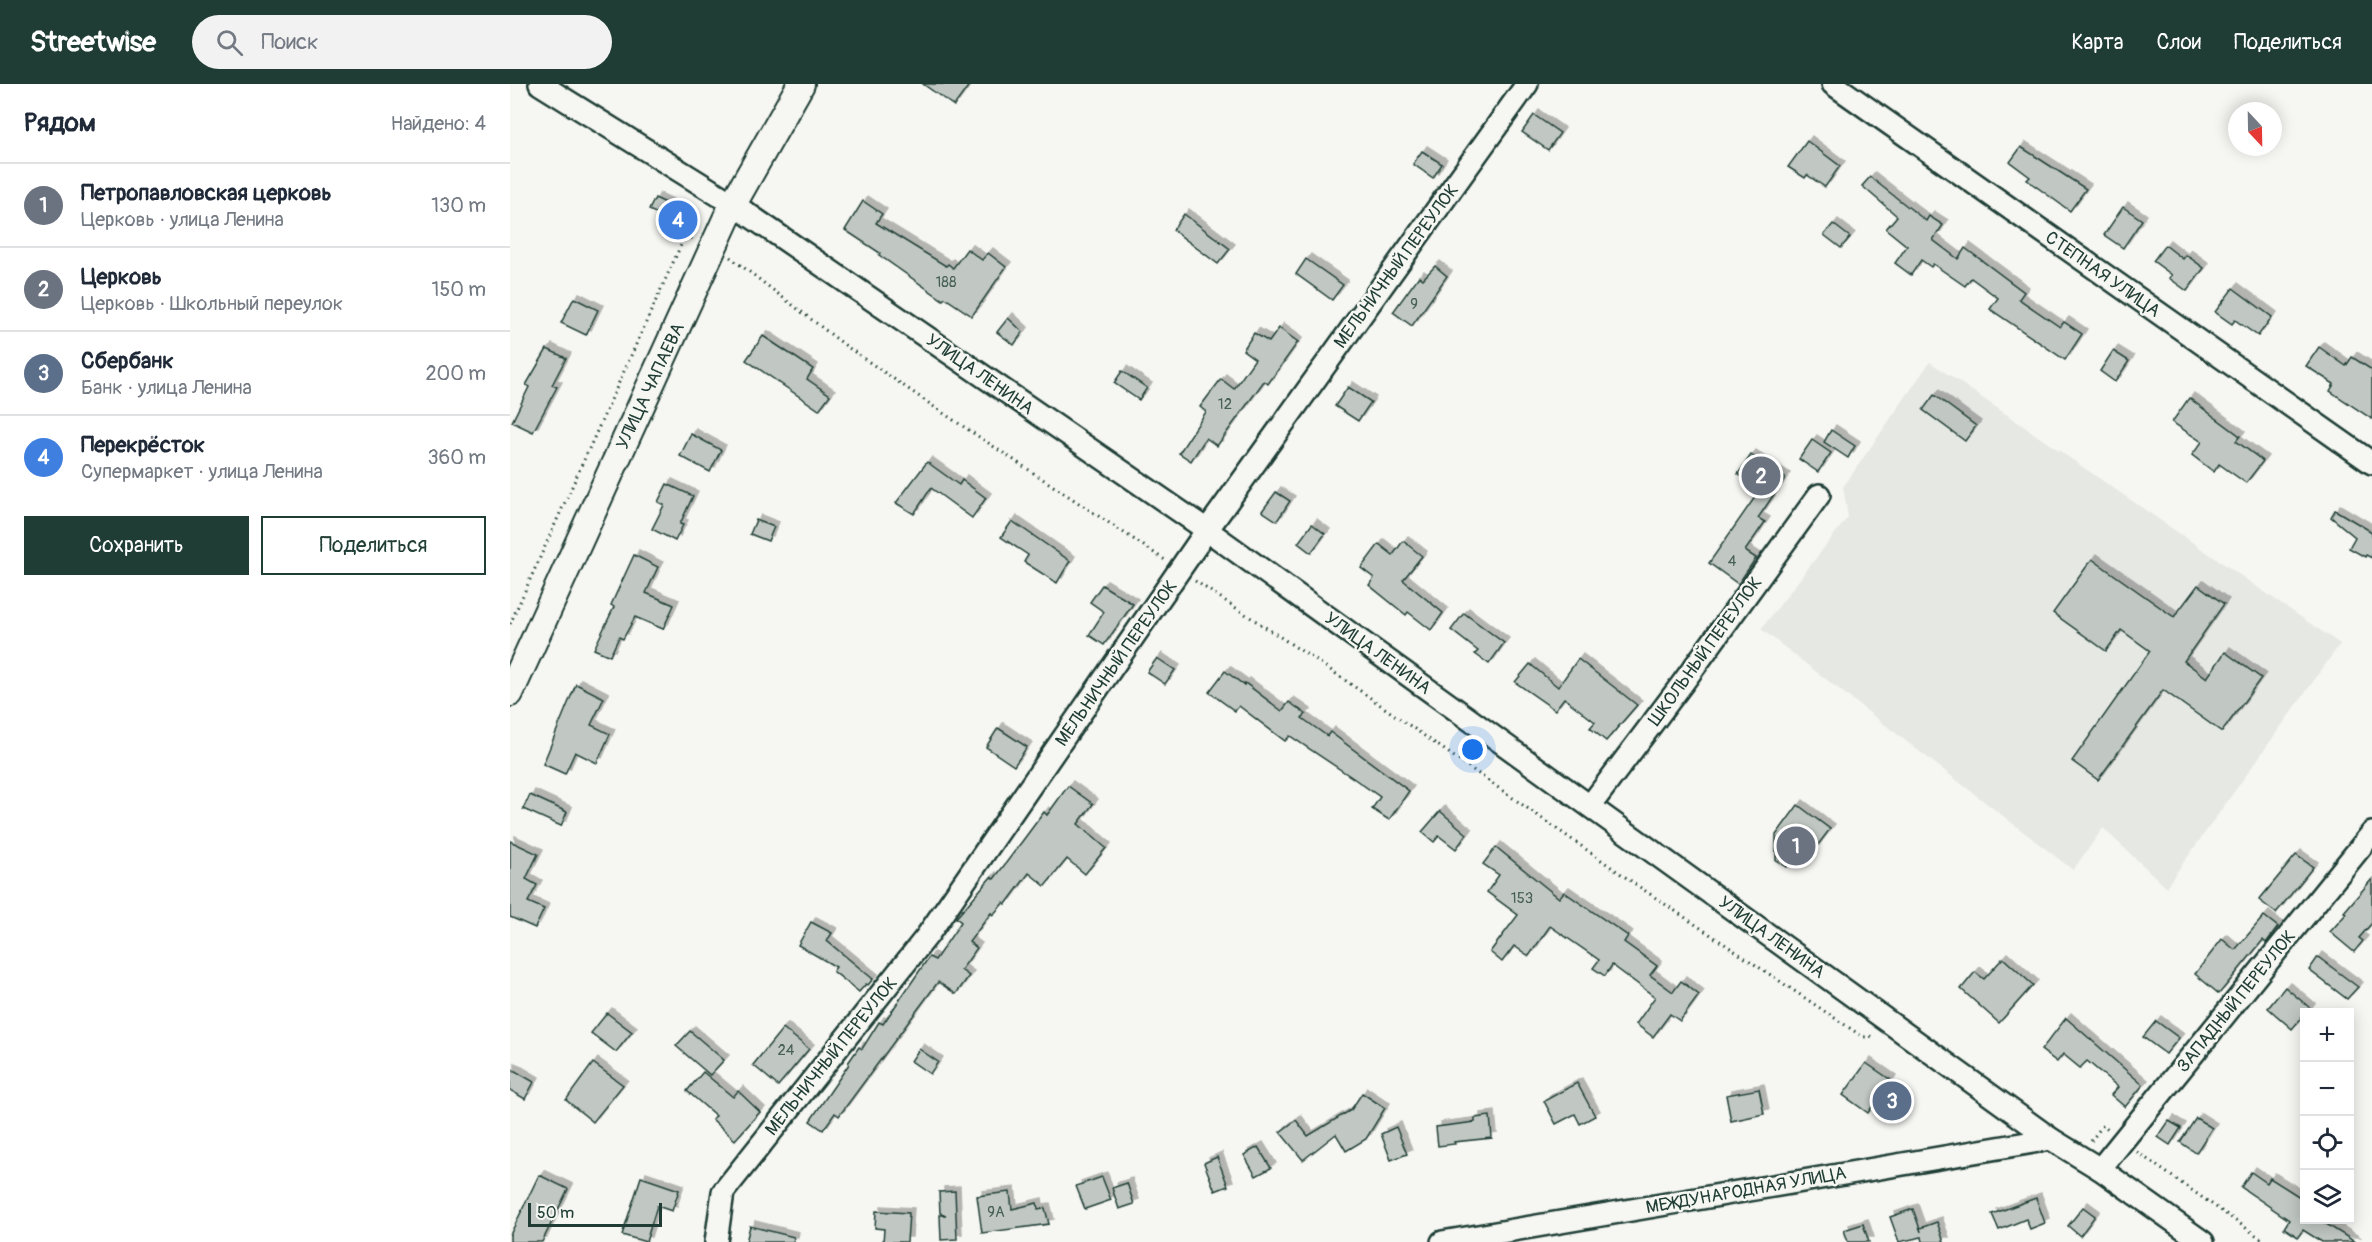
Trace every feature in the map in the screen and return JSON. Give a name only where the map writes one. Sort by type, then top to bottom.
[{"type":"main road","name":"УЛИЦА ЧАПАЕВА","points":[[510,693],[733,204],[801,84]]},
{"type":"street","name":"УЛИЦА ЛЕНИНА","points":[[540,84],[733,204],[1207,530],[2051,1138],[2100,1169],[2202,1242]]},
{"type":"street","name":"МЕЛЬНИЧНЫЙ ПЕРЕУЛОК","points":[[716,1242],[723,1192],[927,936],[1207,530],[1527,84]]},
{"type":"street","name":"СТЕПНАЯ УЛИЦА","points":[[1833,84],[2372,463]]},
{"type":"street","name":"ШКОЛЬНЫЙ ПЕРЕУЛОК","points":[[1590,806],[1819,495]]},
{"type":"street","name":"ЗАПАДНЫЙ ПЕРЕУЛОК","points":[[2100,1169],[2372,833]]},
{"type":"street","name":"МЕЖДУНАРОДНАЯ УЛИЦА","points":[[1442,1242],[2051,1138]]},
{"type":"path","points":[[510,624],[685,236],[699,240]]},
{"type":"path","points":[[727,254],[846,346],[914,393],[1332,671],[1641,888],[1863,1037],[1905,1033]]},
{"type":"path","points":[[2087,1148],[2103,1125],[2122,1142],[2266,1242]]},
{"type":"shaded area","points":[[1930,362],[2340,644],[2166,887],[2103,828],[2073,870],[1761,629],[1848,517],[1843,487]]},
{"type":"building","points":[[923,84],[970,84],[954,106]]},
{"type":"building","points":[[1534,115],[1560,133],[1548,150],[1522,132]]},
{"type":"building","points":[[1807,141],[1840,166],[1825,187],[1807,175],[1805,178],[1788,167]]},
{"type":"building","points":[[2021,147],[2086,189],[2070,211],[2027,180],[2030,177],[2010,162]]},
{"type":"building","points":[[1422,151],[1442,164],[1433,178],[1413,164]]},
{"type":"building","points":[[1870,177],[1926,221],[1929,216],[1943,225],[1933,240],[1958,259],[1965,248],[2024,292],[2019,299],[2060,327],[2064,322],[2082,334],[2065,360],[1990,309],[1998,298],[1971,278],[1965,286],[1933,264],[1931,267],[1921,260],[1911,275],[1895,263],[1907,246],[1886,229],[1897,216],[1862,186]]},
{"type":"building","points":[[655,198],[692,215],[686,227],[680,224],[677,230],[657,221],[660,215],[649,210]]},
{"type":"building","points":[[863,201],[882,214],[876,223],[946,266],[948,264],[953,268],[967,249],[982,260],[988,253],[1006,267],[972,316],[945,298],[943,300],[845,230]]},
{"type":"building","points":[[2123,207],[2142,220],[2123,248],[2104,235]]},
{"type":"building","points":[[1184,214],[1230,249],[1218,264],[1173,230]]},
{"type":"building","points":[[1833,224],[1850,237],[1841,248],[1824,235]]},
{"type":"building","points":[[2165,245],[2183,259],[2186,255],[2204,268],[2187,291],[2169,278],[2172,275],[2153,261]]},
{"type":"building","points":[[1306,259],[1343,285],[1332,300],[1296,274]]},
{"type":"building","points":[[1435,266],[1447,276],[1412,326],[1393,312],[1419,276],[1423,279]]},
{"type":"building","points":[[2233,288],[2272,317],[2258,336],[2235,320],[2232,324],[2215,312]]},
{"type":"building","points":[[574,298],[598,310],[586,335],[561,323]]},
{"type":"building","points":[[1008,318],[1023,332],[1014,345],[997,332]]},
{"type":"building","points":[[1279,328],[1298,342],[1268,384],[1264,381],[1217,446],[1206,438],[1191,461],[1179,453],[1206,412],[1200,407],[1221,379],[1234,389],[1255,359],[1243,350],[1254,333],[1269,342]]},
{"type":"building","points":[[763,336],[813,369],[807,379],[830,395],[819,410],[746,360]]},
{"type":"building","points":[[2319,347],[2346,366],[2352,357],[2372,370],[2372,419],[2330,391],[2334,384],[2306,366]]},
{"type":"building","points":[[547,349],[566,358],[552,385],[557,387],[533,432],[512,422],[529,387],[526,385]]},
{"type":"building","points":[[2113,351],[2129,361],[2115,382],[2100,371]]},
{"type":"building","points":[[1122,371],[1147,388],[1139,400],[1114,383]]},
{"type":"building","points":[[1348,387],[1371,402],[1358,421],[1335,406]]},
{"type":"building","points":[[1934,395],[1976,426],[1965,441],[1923,410]]},
{"type":"building","points":[[2189,398],[2240,436],[2236,441],[2263,461],[2246,483],[2219,464],[2214,472],[2192,455],[2202,442],[2172,422]]},
{"type":"building","points":[[1831,430],[1855,446],[1848,458],[1824,442]]},
{"type":"building","points":[[691,434],[721,450],[710,472],[680,456]]},
{"type":"building","points":[[1812,440],[1831,453],[1818,472],[1799,459]]},
{"type":"building","points":[[1751,455],[1785,478],[1758,518],[1765,522],[1745,551],[1756,558],[1738,584],[1709,563],[1760,490],[1738,474]]},
{"type":"building","points":[[927,462],[959,485],[962,480],[986,498],[972,518],[931,488],[914,514],[896,503]]},
{"type":"building","points":[[667,484],[693,496],[675,541],[652,529],[664,505],[658,502]]},
{"type":"building","points":[[1276,492],[1290,501],[1277,521],[1262,511]]},
{"type":"building","points":[[2335,510],[2372,532],[2372,558],[2366,555],[2365,557],[2349,548],[2355,537],[2331,517]]},
{"type":"building","points":[[756,520],[774,527],[768,541],[750,534]]},
{"type":"building","points":[[1012,521],[1070,561],[1057,583],[1024,562],[1028,555],[1001,537]]},
{"type":"building","points":[[1312,524],[1325,534],[1311,553],[1298,543]]},
{"type":"building","points":[[1403,541],[1422,556],[1403,580],[1443,613],[1431,630],[1408,612],[1406,615],[1369,585],[1374,578],[1361,568],[1379,544],[1393,555]]},
{"type":"building","points":[[634,555],[658,567],[646,593],[674,605],[663,629],[635,617],[623,639],[619,637],[610,656],[594,649],[614,607],[611,605]]},
{"type":"building","points":[[2092,559],[2174,617],[2198,585],[2224,604],[2184,661],[2207,678],[2225,652],[2261,678],[2222,732],[2163,690],[2098,780],[2072,761],[2150,651],[2121,630],[2106,651],[2053,613]]},
{"type":"building","points":[[1102,585],[1133,604],[1104,645],[1089,635],[1104,612],[1090,602]]},
{"type":"building","points":[[1464,613],[1504,643],[1489,664],[1475,654],[1478,651],[1451,630]]},
{"type":"building","points":[[1157,658],[1175,670],[1165,684],[1147,672]]},
{"type":"building","points":[[1578,659],[1637,705],[1606,741],[1590,728],[1595,722],[1564,698],[1555,710],[1515,682],[1530,664],[1558,687]]},
{"type":"building","points":[[1225,671],[1282,711],[1289,702],[1306,714],[1302,718],[1327,736],[1330,732],[1409,791],[1389,820],[1372,809],[1380,797],[1290,736],[1285,741],[1239,706],[1235,711],[1209,692]]},
{"type":"building","points":[[576,684],[604,698],[591,725],[610,734],[597,763],[575,752],[565,774],[543,764]]},
{"type":"building","points":[[998,728],[1027,747],[1014,766],[986,747]]},
{"type":"building","points":[[1068,786],[1093,804],[1078,824],[1106,848],[1085,874],[1067,859],[1045,886],[1029,873],[1006,904],[1004,902],[993,915],[991,913],[969,942],[977,948],[961,970],[969,976],[956,994],[938,982],[839,1116],[835,1113],[823,1130],[810,1121],[859,1047],[862,1049],[879,1022],[883,1024],[929,957],[935,960],[961,922],[956,918],[991,877],[994,879],[1044,812],[1047,815]]},
{"type":"building","points":[[530,795],[567,812],[561,826],[523,809]]},
{"type":"building","points":[[1798,805],[1830,829],[1808,858],[1786,867],[1776,860],[1776,835]]},
{"type":"building","points":[[1440,811],[1467,834],[1456,849],[1439,836],[1434,842],[1422,832]]},
{"type":"building","points":[[510,841],[538,854],[526,879],[537,885],[528,902],[544,909],[535,928],[510,917]]},
{"type":"building","points":[[1496,847],[1559,898],[1564,892],[1628,936],[1624,942],[1657,966],[1650,975],[1673,992],[1681,981],[1699,995],[1680,1021],[1670,1014],[1653,1037],[1636,1024],[1655,997],[1612,965],[1605,976],[1593,968],[1599,960],[1550,926],[1529,956],[1514,946],[1502,962],[1490,952],[1518,915],[1487,892],[1499,875],[1483,864]]},
{"type":"building","points":[[2296,855],[2313,867],[2276,913],[2259,900]]},
{"type":"building","points":[[2372,879],[2372,923],[2359,938],[2363,941],[2354,952],[2330,932]]},
{"type":"building","points":[[2264,916],[2278,927],[2266,943],[2263,940],[2219,994],[2195,974],[2222,939],[2235,950]]},
{"type":"building","points":[[811,922],[832,933],[827,941],[873,979],[868,985],[866,984],[859,992],[833,971],[836,967],[798,945]]},
{"type":"building","points":[[2318,957],[2358,987],[2347,999],[2309,970]]},
{"type":"building","points":[[2003,958],[2033,985],[1999,1023],[1961,989],[1975,972],[1984,979]]},
{"type":"building","points":[[2285,987],[2310,1008],[2300,1008],[2300,1020],[2292,1029],[2268,1008]]},
{"type":"building","points":[[607,1013],[632,1032],[616,1052],[591,1033]]},
{"type":"building","points":[[2066,1018],[2143,1085],[2125,1107],[2111,1095],[2118,1087],[2087,1061],[2080,1068],[2063,1054],[2057,1062],[2041,1050]]},
{"type":"building","points":[[2156,1021],[2179,1038],[2166,1054],[2143,1037]]},
{"type":"building","points":[[783,1028],[809,1049],[778,1086],[753,1065]]},
{"type":"building","points":[[690,1031],[724,1060],[710,1075],[676,1046]]},
{"type":"building","points":[[919,1049],[938,1062],[930,1074],[911,1061]]},
{"type":"building","points":[[593,1063],[623,1085],[593,1122],[566,1100]]},
{"type":"building","points":[[1866,1063],[1891,1080],[1886,1088],[1900,1098],[1889,1115],[1874,1104],[1868,1113],[1843,1095]]},
{"type":"building","points":[[510,1068],[534,1082],[525,1099],[510,1090]]},
{"type":"building","points":[[703,1072],[733,1097],[738,1091],[760,1112],[735,1140],[712,1119],[716,1116],[687,1091]]},
{"type":"building","points":[[1577,1083],[1595,1116],[1580,1124],[1575,1114],[1556,1124],[1544,1101]]},
{"type":"building","points":[[1759,1089],[1764,1114],[1731,1121],[1726,1095]]},
{"type":"building","points":[[1362,1093],[1385,1108],[1366,1139],[1346,1151],[1336,1134],[1303,1160],[1280,1132],[1296,1120],[1308,1136],[1351,1110]]},
{"type":"building","points":[[1490,1116],[1492,1138],[1438,1146],[1436,1127],[1475,1122],[1475,1118]]},
{"type":"building","points":[[2196,1118],[2212,1128],[2196,1153],[2180,1142]]},
{"type":"building","points":[[2169,1121],[2181,1128],[2170,1145],[2158,1137]]},
{"type":"building","points":[[1396,1127],[1407,1154],[1391,1160],[1381,1134]]},
{"type":"building","points":[[1258,1147],[1271,1168],[1256,1176],[1244,1155]]},
{"type":"building","points":[[1217,1157],[1228,1186],[1215,1191],[1204,1163]]},
{"type":"building","points":[[2251,1172],[2267,1183],[2270,1178],[2300,1197],[2300,1224],[2326,1224],[2355,1242],[2322,1242],[2303,1230],[2298,1237],[2284,1228],[2289,1220],[2241,1187]]},
{"type":"building","points":[[539,1175],[568,1189],[542,1242],[510,1242],[510,1235]]},
{"type":"building","points":[[641,1177],[679,1190],[672,1211],[657,1206],[646,1242],[622,1235]]},
{"type":"building","points":[[1102,1177],[1111,1200],[1085,1209],[1076,1186]]},
{"type":"building","points":[[1127,1183],[1134,1204],[1119,1209],[1112,1188]]},
{"type":"building","points":[[955,1191],[957,1239],[941,1240],[940,1215],[946,1215],[940,1213],[939,1192]]},
{"type":"building","points":[[1010,1192],[1012,1209],[1037,1203],[1038,1209],[1045,1208],[1049,1224],[982,1233],[977,1196]]},
{"type":"building","points":[[2036,1198],[2045,1223],[2030,1229],[2026,1219],[1999,1230],[1992,1214]]},
{"type":"building","points":[[2083,1207],[2095,1216],[2080,1236],[2068,1226]]},
{"type":"building","points":[[1913,1209],[1921,1232],[1920,1228],[1937,1222],[1944,1242],[1923,1242],[1922,1237],[1899,1242],[1890,1217]]},
{"type":"building","points":[[876,1211],[909,1213],[907,1242],[883,1242],[884,1229],[875,1228]]},
{"type":"building","points":[[1863,1224],[1869,1242],[1848,1242],[1844,1230]]},
{"type":"building","points":[[750,1226],[794,1237],[793,1242],[746,1242]]},
{"type":"place","name":"Перекрёсток","points":[[678,220]]},
{"type":"place","name":"Церковь","points":[[1761,476]]},
{"type":"place","name":"Петропавловская церковь","points":[[1796,846]]},
{"type":"place","name":"Сбербанк","points":[[1892,1101]]}]
